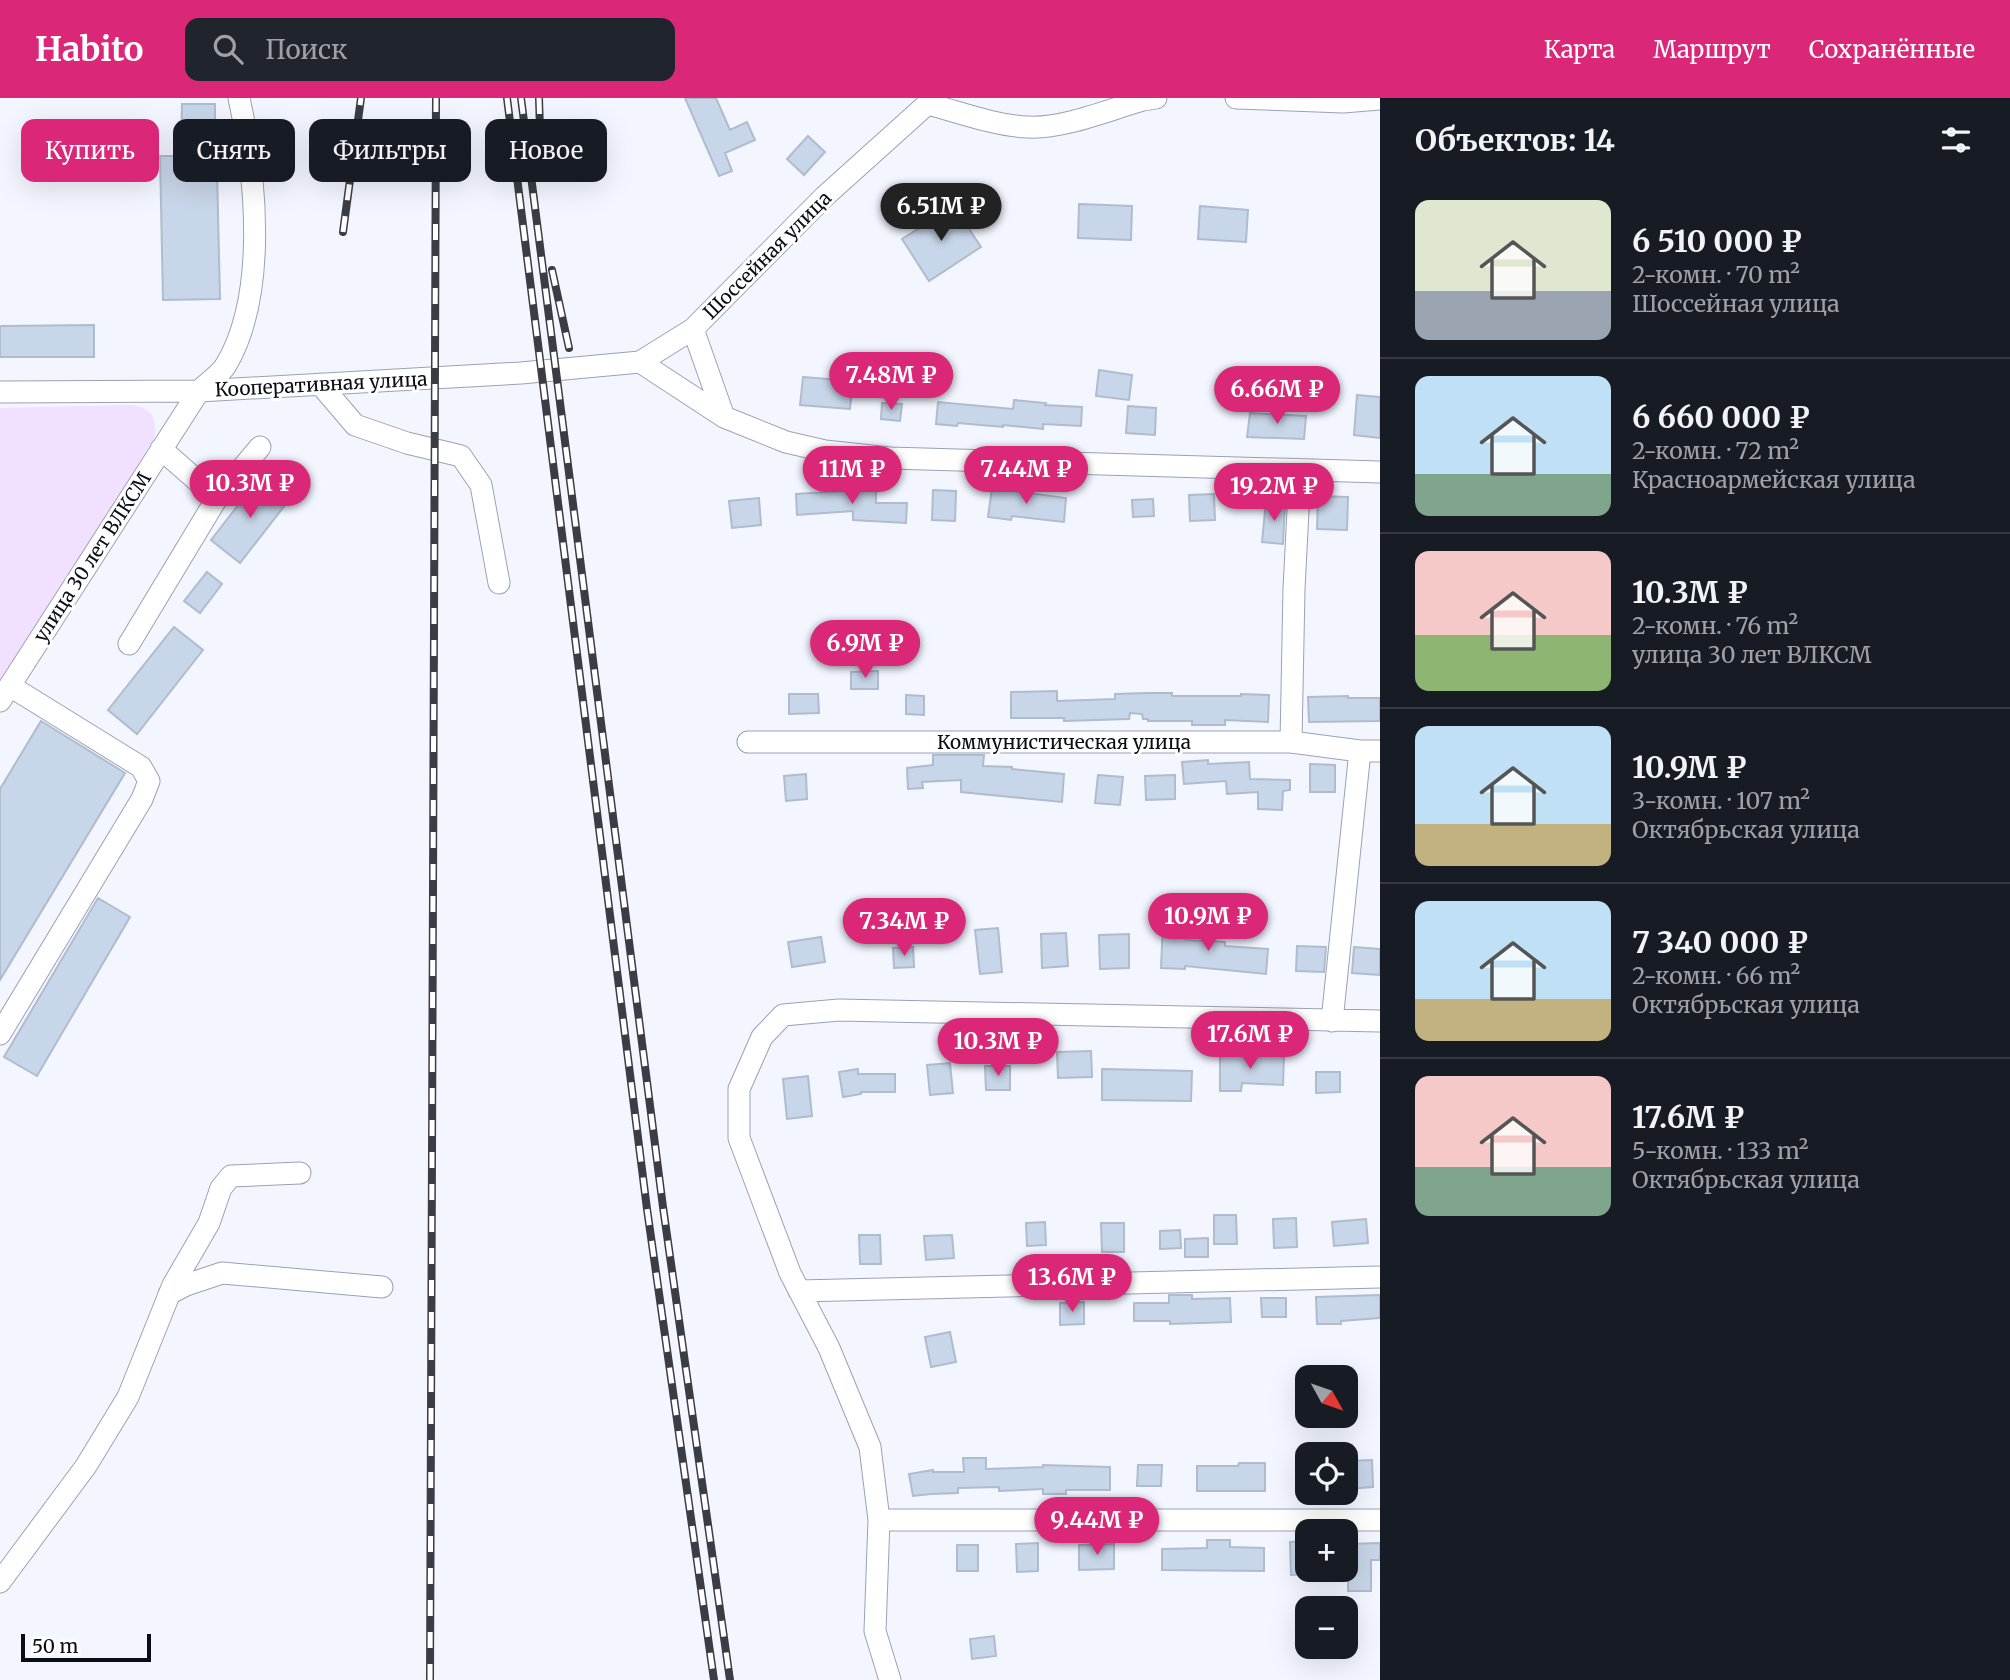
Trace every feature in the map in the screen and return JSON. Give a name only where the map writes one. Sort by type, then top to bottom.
[{"type":"street","name":"улица 30 лет ВЛКСМ","points":[[5,693],[199,391],[225,368],[243,328],[253,277],[254,218],[250,155],[239,98]]},
{"type":"street","points":[[931,101],[1007,125],[1028,127],[1054,126],[1156,98]]},
{"type":"street","points":[[1236,98],[1343,102],[1380,99]]},
{"type":"street","name":"Шоссейная улица","points":[[693,329],[824,197],[931,101]]},
{"type":"street","name":"Кооперативная улица","points":[[0,392],[199,391],[522,373],[640,362],[693,329]]},
{"type":"street","points":[[693,329],[724,417]]},
{"type":"street","points":[[640,362],[724,417],[786,442],[825,451],[890,458],[1380,472]]},
{"type":"street","points":[[320,384],[355,425],[408,443],[461,456],[481,485],[499,583]]},
{"type":"street","points":[[130,643],[217,498],[260,447]]},
{"type":"street","points":[[161,449],[217,498]]},
{"type":"street","points":[[1291,742],[1300,471]]},
{"type":"street","points":[[0,1034],[142,799],[149,781],[141,767],[5,693]]},
{"type":"street","name":"Коммунистическая улица","points":[[748,743],[1291,742],[1370,751]]},
{"type":"street","points":[[1332,1021],[1370,751]]},
{"type":"street","points":[[890,1680],[875,1631],[879,1520],[870,1447],[830,1348],[790,1273],[739,1138],[739,1089],[762,1037],[783,1014],[839,1010],[1380,1021]]},
{"type":"street","points":[[0,1582],[86,1466],[128,1397],[169,1294],[209,1223],[221,1188],[231,1176],[300,1173]]},
{"type":"street","points":[[169,1294],[186,1285],[222,1273],[382,1287]]},
{"type":"street","points":[[799,1292],[1380,1278]]},
{"type":"street","points":[[879,1520],[1380,1520]]},
{"type":"shaded area","points":[[131,405],[144,408],[151,415],[155,424],[155,437],[0,689],[0,408]]},
{"type":"building","points":[[685,98],[716,98],[730,130],[747,122],[755,140],[725,153],[732,171],[719,176]]},
{"type":"building","points":[[182,104],[215,104],[215,119],[182,119]]},
{"type":"building","points":[[808,136],[825,152],[804,175],[787,159]]},
{"type":"building","points":[[160,156],[173,156],[173,182],[217,182],[220,299],[163,300]]},
{"type":"building","points":[[1079,204],[1132,206],[1131,240],[1078,238]]},
{"type":"building","points":[[954,206],[981,247],[929,281],[902,239]]},
{"type":"building","points":[[1200,206],[1248,210],[1246,242],[1198,239]]},
{"type":"building","points":[[94,325],[94,357],[0,357],[0,326]]},
{"type":"building","points":[[1099,370],[1132,375],[1129,400],[1096,396]]},
{"type":"building","points":[[803,377],[853,381],[850,409],[800,405]]},
{"type":"building","points":[[1357,395],[1380,397],[1380,438],[1354,435]]},
{"type":"building","points":[[1014,400],[1082,407],[1081,426],[1043,424],[1043,429],[1003,425],[936,424],[938,402],[1013,409]]},
{"type":"building","points":[[882,403],[902,404],[900,421],[881,419]]},
{"type":"building","points":[[1128,406],[1156,408],[1155,435],[1126,433]]},
{"type":"building","points":[[1250,413],[1306,416],[1304,439],[1247,437]]},
{"type":"building","points":[[260,477],[289,500],[240,563],[211,540]]},
{"type":"building","points":[[992,488],[1066,498],[1064,522],[1012,516],[1011,520],[988,517]]},
{"type":"building","points":[[933,490],[956,491],[955,521],[932,520]]},
{"type":"building","points":[[876,491],[876,503],[907,503],[906,523],[853,520],[853,511],[797,515],[796,494]]},
{"type":"building","points":[[1214,494],[1215,520],[1190,521],[1189,495]]},
{"type":"building","points":[[1318,496],[1348,497],[1347,530],[1317,529]]},
{"type":"building","points":[[759,498],[761,525],[732,528],[729,501]]},
{"type":"building","points":[[1153,499],[1154,516],[1133,517],[1132,500]]},
{"type":"building","points":[[1266,501],[1285,503],[1283,544],[1262,542]]},
{"type":"building","points":[[207,572],[222,584],[200,613],[184,601]]},
{"type":"building","points":[[174,627],[203,650],[137,734],[108,710]]},
{"type":"building","points":[[878,671],[878,689],[851,689],[851,672]]},
{"type":"building","points":[[1057,691],[1057,701],[1115,699],[1115,694],[1148,693],[1172,693],[1172,696],[1269,695],[1268,722],[1225,720],[1225,725],[1192,725],[1192,721],[1148,721],[1143,719],[1142,714],[1130,713],[1129,719],[1064,721],[1064,718],[1011,718],[1011,692]]},
{"type":"building","points":[[789,694],[818,694],[819,713],[789,714]]},
{"type":"building","points":[[906,695],[924,696],[924,715],[906,714]]},
{"type":"building","points":[[1308,697],[1380,698],[1380,721],[1309,722]]},
{"type":"building","points":[[41,721],[125,773],[0,980],[0,789]]},
{"type":"building","points":[[933,755],[984,755],[983,766],[1064,774],[1062,802],[961,792],[961,780],[922,782],[923,788],[908,789],[907,768],[933,765]]},
{"type":"building","points":[[1208,760],[1208,764],[1249,762],[1250,779],[1290,780],[1290,790],[1283,791],[1282,810],[1258,809],[1258,792],[1227,794],[1226,781],[1184,784],[1182,762]]},
{"type":"building","points":[[1310,764],[1335,765],[1335,792],[1310,792]]},
{"type":"building","points":[[806,774],[807,799],[786,801],[784,776]]},
{"type":"building","points":[[1098,775],[1123,777],[1120,805],[1095,803]]},
{"type":"building","points":[[1175,775],[1175,799],[1146,800],[1145,776]]},
{"type":"building","points":[[98,898],[130,917],[37,1076],[4,1057]]},
{"type":"building","points":[[1163,921],[1186,922],[1186,940],[1225,942],[1225,946],[1268,949],[1266,974],[1185,966],[1185,969],[1161,968]]},
{"type":"building","points":[[998,928],[1002,972],[980,974],[975,930]]},
{"type":"building","points":[[1066,933],[1068,966],[1042,968],[1041,934]]},
{"type":"building","points":[[1129,934],[1129,968],[1100,969],[1099,935]]},
{"type":"building","points":[[821,937],[825,962],[792,967],[788,942]]},
{"type":"building","points":[[1297,946],[1326,947],[1324,972],[1296,971]]},
{"type":"building","points":[[913,947],[914,967],[894,968],[893,948]]},
{"type":"building","points":[[1354,947],[1380,949],[1380,975],[1352,973]]},
{"type":"building","points":[[1091,1051],[1092,1077],[1058,1078],[1057,1052]]},
{"type":"building","points":[[1220,1055],[1284,1055],[1283,1085],[1242,1083],[1241,1091],[1220,1091]]},
{"type":"building","points":[[950,1063],[953,1093],[930,1095],[927,1065]]},
{"type":"building","points":[[985,1066],[1010,1066],[1010,1090],[986,1090]]},
{"type":"building","points":[[858,1069],[858,1074],[895,1074],[895,1092],[861,1092],[843,1097],[839,1072]]},
{"type":"building","points":[[1102,1069],[1192,1071],[1191,1101],[1102,1100]]},
{"type":"building","points":[[1316,1072],[1340,1072],[1340,1092],[1316,1093]]},
{"type":"building","points":[[808,1076],[812,1116],[787,1119],[783,1079]]},
{"type":"building","points":[[1214,1215],[1236,1215],[1237,1244],[1214,1244]]},
{"type":"building","points":[[1296,1218],[1297,1247],[1274,1248],[1273,1219]]},
{"type":"building","points":[[1366,1219],[1368,1243],[1334,1246],[1332,1222]]},
{"type":"building","points":[[1045,1222],[1046,1245],[1027,1246],[1026,1223]]},
{"type":"building","points":[[1101,1223],[1124,1223],[1124,1252],[1102,1252]]},
{"type":"building","points":[[1180,1230],[1181,1248],[1160,1249],[1160,1231]]},
{"type":"building","points":[[859,1235],[880,1235],[881,1264],[860,1264]]},
{"type":"building","points":[[952,1235],[954,1258],[926,1260],[924,1236]]},
{"type":"building","points":[[1208,1238],[1208,1257],[1185,1257],[1185,1239]]},
{"type":"building","points":[[1169,1295],[1192,1295],[1192,1299],[1230,1298],[1231,1322],[1170,1324],[1170,1321],[1134,1321],[1134,1303],[1169,1303]]},
{"type":"building","points":[[1380,1295],[1380,1318],[1341,1321],[1341,1324],[1317,1324],[1316,1297]]},
{"type":"building","points":[[1261,1298],[1286,1298],[1286,1317],[1262,1317]]},
{"type":"building","points":[[1084,1302],[1084,1324],[1060,1325],[1060,1303]]},
{"type":"building","points":[[950,1332],[956,1362],[931,1367],[925,1337]]},
{"type":"building","points":[[963,1458],[986,1458],[986,1469],[1043,1465],[1110,1467],[1110,1490],[1066,1490],[1066,1494],[1043,1494],[1043,1489],[999,1491],[999,1487],[958,1488],[958,1493],[913,1496],[909,1474],[933,1470],[964,1472]]},
{"type":"building","points":[[1372,1460],[1373,1487],[1358,1488],[1358,1461]]},
{"type":"building","points":[[1239,1463],[1265,1463],[1265,1491],[1197,1491],[1197,1466],[1238,1466]]},
{"type":"building","points":[[1138,1465],[1162,1465],[1161,1486],[1137,1486]]},
{"type":"building","points":[[1207,1540],[1230,1540],[1230,1547],[1264,1548],[1264,1571],[1162,1570],[1162,1549],[1207,1548]]},
{"type":"building","points":[[1290,1542],[1295,1542],[1295,1575],[1291,1575]]},
{"type":"building","points":[[1038,1543],[1038,1571],[1017,1572],[1016,1544]]},
{"type":"building","points":[[1380,1543],[1380,1560],[1371,1560],[1371,1591],[1348,1591],[1348,1582],[1358,1582],[1358,1544]]},
{"type":"building","points":[[1114,1544],[1114,1569],[1079,1570],[1079,1545]]},
{"type":"building","points":[[957,1545],[978,1545],[978,1571],[957,1571]]},
{"type":"building","points":[[994,1636],[996,1656],[972,1659],[970,1639]]},
{"type":"railway","points":[[343,232],[361,98]]},
{"type":"railway","points":[[430,1680],[436,98]]},
{"type":"railway","points":[[507,98],[647,1209],[714,1680]]},
{"type":"railway","points":[[521,98],[663,1207],[730,1680]]},
{"type":"railway","points":[[539,98],[540,119]]},
{"type":"railway","points":[[552,270],[569,348]]}]
